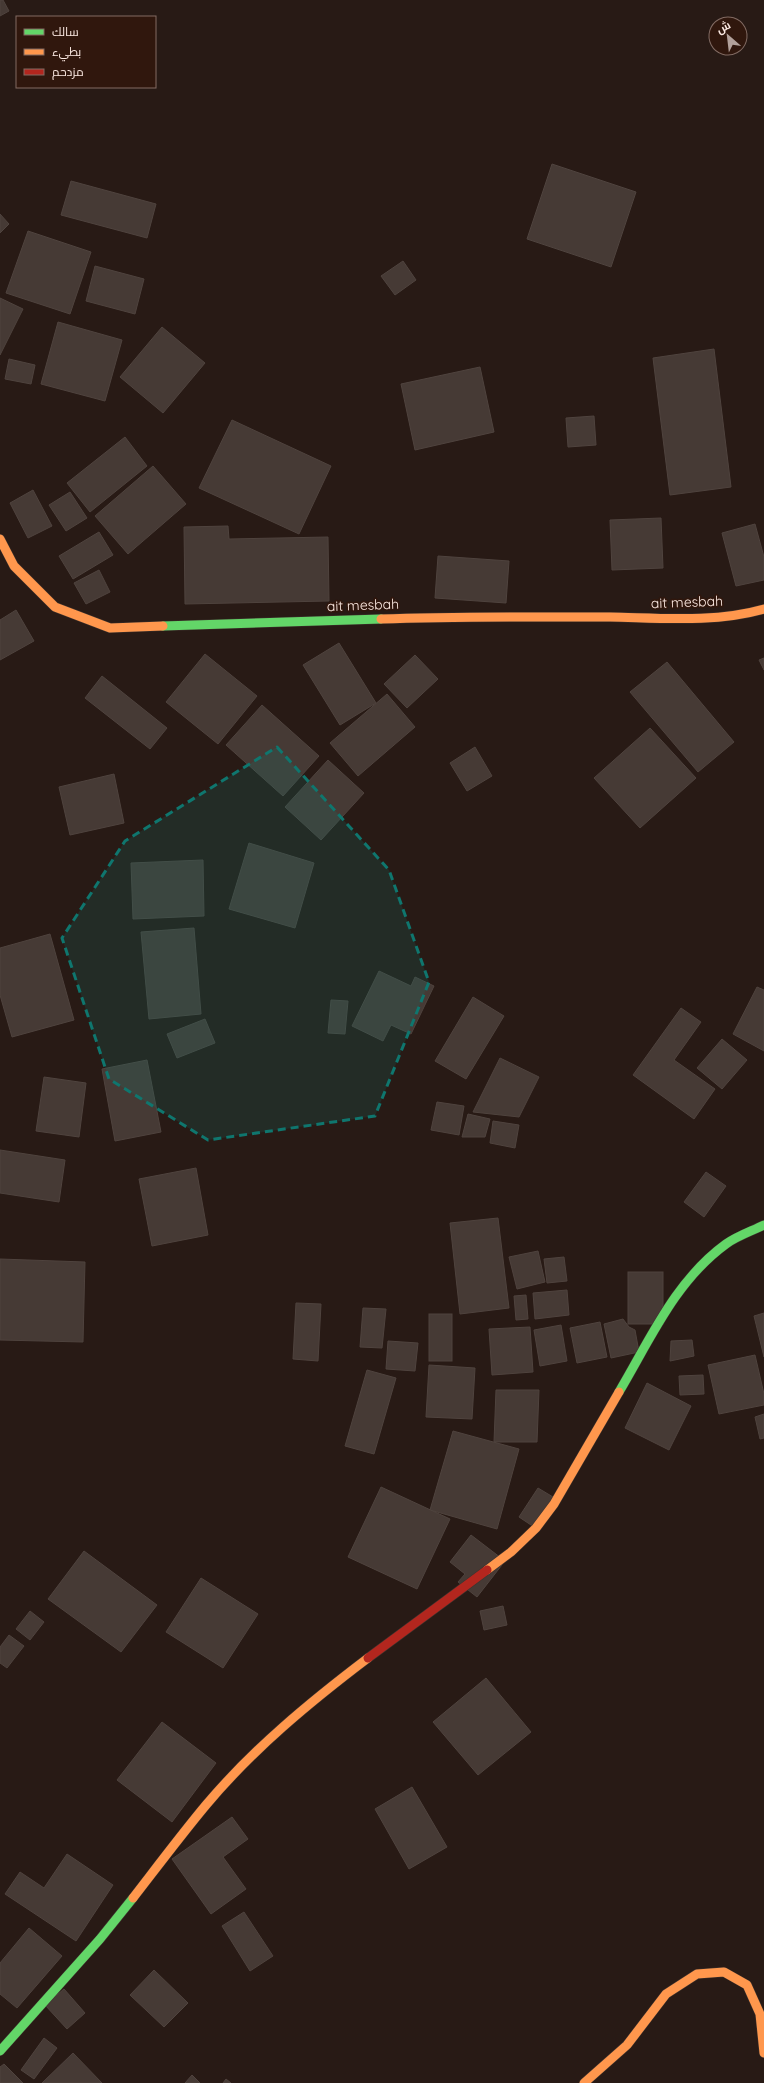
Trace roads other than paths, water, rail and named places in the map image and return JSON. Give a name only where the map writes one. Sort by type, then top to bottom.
[{"type":"street","name":"ait mesbah","points":[[0,539],[14,566],[55,607],[110,628],[452,616],[694,618],[750,613],[764,609]]},
{"type":"street","points":[[0,2051],[100,1939],[207,1804],[266,1743],[326,1690],[511,1552],[536,1528],[570,1479],[680,1288],[701,1264],[727,1243],[764,1226]]},
{"type":"street","points":[[584,2083],[627,2045],[666,1994],[697,1974],[724,1972],[747,1985],[760,2014],[764,2053]]}]
